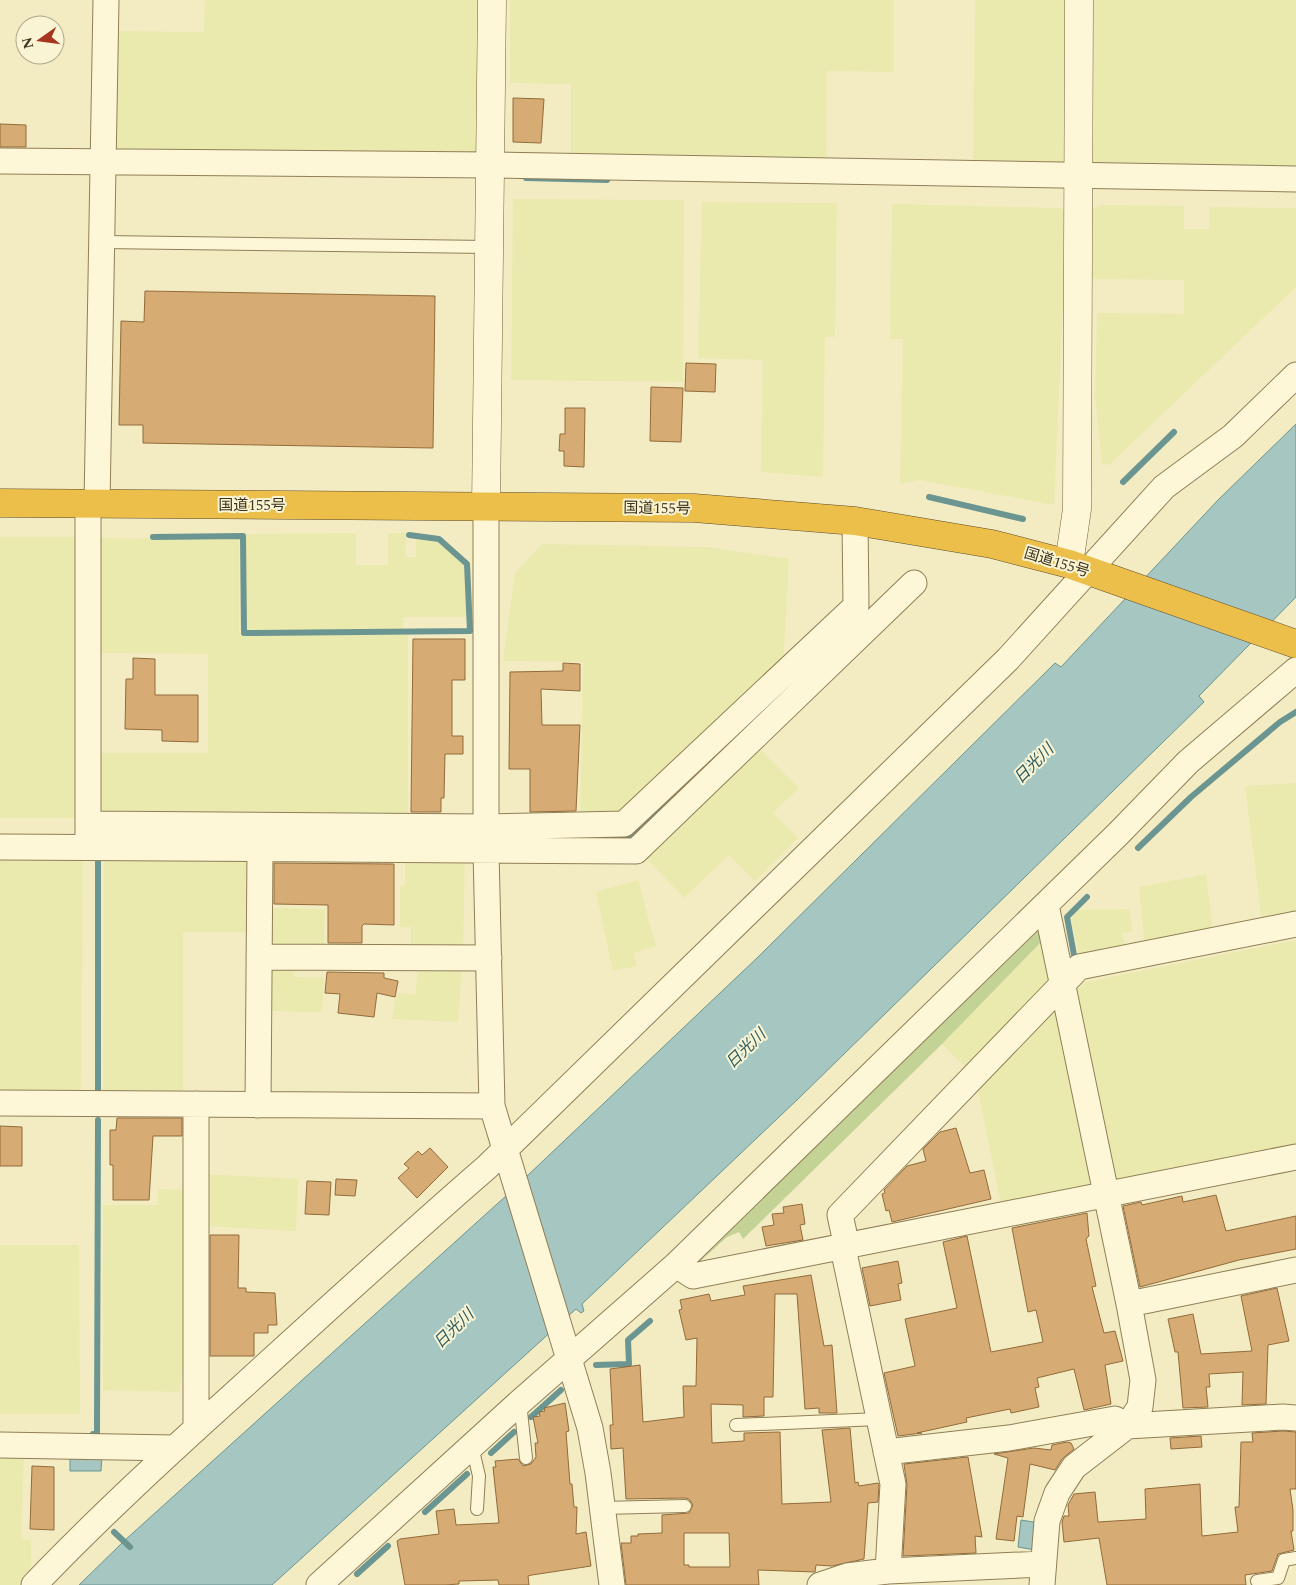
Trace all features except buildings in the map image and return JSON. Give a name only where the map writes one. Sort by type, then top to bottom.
[{"type":"highway","name":"国道155号","points":[[0,503],[694,508],[855,521],[992,544],[1087,571],[1296,644]]},
{"type":"street","points":[[88,836],[92,504],[102,242],[106,0]]},
{"type":"street","points":[[492,0],[486,507],[486,851],[492,1106],[569,1353],[590,1428],[612,1585]]},
{"type":"street","points":[[1079,0],[1076,509],[1087,571]]},
{"type":"street","points":[[0,161],[490,165],[1296,179]]},
{"type":"street","points":[[34,1585],[104,1514],[196,1428],[402,1241],[507,1152],[1008,659],[1164,487],[1232,436],[1296,375]]},
{"type":"street","points":[[0,848],[88,836],[624,824],[856,606],[855,521]]},
{"type":"street","points":[[856,571],[888,607]]},
{"type":"street","points":[[88,836],[260,850],[636,850],[914,583]]},
{"type":"street","points":[[331,1580],[520,1402],[569,1353],[676,1265],[1046,904],[1188,762],[1296,670]]},
{"type":"street","points":[[258,1105],[260,850]]},
{"type":"street","points":[[820,1585],[847,1576],[1042,1575],[1047,1521],[1057,1494],[1074,1468],[1127,1426],[1140,1406],[1142,1380],[1129,1304],[1046,904]]},
{"type":"street","points":[[897,1575],[893,1484],[840,1215],[1079,967],[1296,924]]},
{"type":"street","points":[[259,957],[489,958]]},
{"type":"street","points":[[0,1103],[492,1106]]},
{"type":"street","points":[[196,1104],[196,1428]]},
{"type":"street","points":[[676,1265],[692,1276],[845,1248],[1105,1194],[1296,1157]]},
{"type":"street","points":[[1129,1304],[1296,1270]]},
{"type":"street","points":[[886,1452],[1009,1438],[1115,1419],[1127,1426],[1283,1417],[1296,1418]]},
{"type":"street","points":[[0,1445],[176,1448]]},
{"type":"lane","points":[[102,242],[489,246]]},
{"type":"lane","points":[[520,1402],[526,1458]]},
{"type":"lane","points":[[736,1425],[879,1419]]},
{"type":"lane","points":[[472,1446],[479,1476],[477,1509]]},
{"type":"lane","points":[[602,1508],[685,1506]]},
{"type":"lane","points":[[1256,1581],[1278,1578],[1284,1560],[1296,1558]]},
{"type":"green space","points":[[205,0],[478,0],[476,156],[113,152],[114,31],[204,32]]},
{"type":"green space","points":[[510,0],[894,0],[894,72],[827,71],[826,163],[571,160],[571,84],[510,83]]},
{"type":"green space","points":[[975,0],[1071,0],[1070,160],[1063,165],[973,164]]},
{"type":"green space","points":[[1090,0],[1296,0],[1296,167],[1089,166]]},
{"type":"green space","points":[[513,199],[684,200],[683,382],[511,380]]},
{"type":"green space","points":[[702,202],[837,203],[835,337],[825,337],[823,477],[761,472],[763,360],[698,358]]},
{"type":"green space","points":[[892,204],[1062,208],[1067,214],[1054,505],[920,480],[900,484],[903,339],[890,339]]},
{"type":"green space","points":[[1103,205],[1184,206],[1184,229],[1209,229],[1210,207],[1296,208],[1296,287],[1109,465],[1102,464],[1095,395],[1097,313],[1184,314],[1184,280],[1092,279],[1093,208]]},
{"type":"green space","points":[[356,533],[356,565],[388,565],[388,533],[406,533],[406,557],[416,557],[416,538],[439,541],[465,565],[467,617],[403,617],[403,630],[245,630],[245,534]]},
{"type":"green space","points":[[0,537],[75,537],[81,542],[80,818],[0,818]]},
{"type":"green space","points":[[98,538],[239,539],[239,634],[408,635],[408,818],[92,816],[92,753],[208,753],[208,654],[98,653]]},
{"type":"green space","points":[[542,544],[708,547],[789,559],[783,668],[623,819],[580,818],[583,662],[503,661],[515,573]]},
{"type":"green space","points":[[755,744],[799,788],[773,813],[798,838],[755,881],[729,855],[684,898],[643,855]]},
{"type":"green space","points":[[1296,783],[1296,918],[1269,924],[1261,916],[1245,786]]},
{"type":"green space","points":[[0,852],[83,853],[81,1095],[0,1093]]},
{"type":"green space","points":[[104,852],[247,853],[254,932],[183,932],[183,1097],[103,1097]]},
{"type":"green space","points":[[405,857],[465,857],[463,951],[411,951],[411,927],[400,927],[400,886],[405,886]]},
{"type":"green space","points":[[1206,874],[1213,932],[1149,945],[1144,940],[1139,887]]},
{"type":"green space","points":[[638,880],[656,946],[634,953],[637,966],[613,971],[596,892]]},
{"type":"green space","points":[[266,908],[325,909],[324,951],[271,950]]},
{"type":"green space","points":[[1130,909],[1132,932],[1122,933],[1126,950],[1080,959],[1071,919],[1078,910]]},
{"type":"green space","points":[[1039,925],[1044,939],[942,1044],[743,1239],[739,1232],[727,1237],[695,1266],[701,1248]]},
{"type":"green space","points":[[1044,939],[1057,979],[968,1070],[942,1044]]},
{"type":"green space","points":[[1296,940],[1296,1152],[1121,1186],[1110,1180],[1072,998],[1076,984]]},
{"type":"green space","points":[[295,963],[294,977],[324,978],[322,1012],[266,1011],[266,969]]},
{"type":"green space","points":[[419,964],[462,965],[458,1022],[392,1019],[397,993],[415,995]]},
{"type":"green space","points":[[1060,999],[1098,1178],[1091,1189],[1002,1208],[977,1087]]},
{"type":"green space","points":[[205,1174],[298,1179],[296,1231],[203,1226]]},
{"type":"green space","points":[[158,1189],[190,1190],[191,1329],[179,1392],[103,1390],[103,1205],[158,1205]]},
{"type":"green space","points":[[0,1245],[79,1245],[80,1414],[0,1414]]},
{"type":"green space","points":[[0,1452],[24,1452],[21,1539],[31,1540],[31,1576],[24,1585],[0,1585]]},
{"type":"water","name":"日光川","points":[[1296,424],[1296,597],[1199,696],[1204,702],[798,1099],[582,1304],[584,1311],[581,1313],[576,1309],[272,1585],[79,1585],[124,1541],[507,1195],[758,957],[1055,663],[1061,667],[1219,499]]},
{"type":"water","points":[[70,1455],[102,1456],[101,1471],[70,1471]]},
{"type":"water","points":[[1021,1520],[1039,1523],[1035,1550],[1018,1547]]},
{"type":"waterway","points":[[526,178],[607,180]]},
{"type":"waterway","points":[[1123,482],[1174,432]]},
{"type":"waterway","points":[[929,497],[1023,519]]},
{"type":"waterway","points":[[153,537],[243,536],[244,633],[470,631],[467,564],[439,539],[409,535]]},
{"type":"waterway","points":[[623,839],[629,838],[795,681]]},
{"type":"waterway","points":[[1138,848],[1191,797],[1280,722],[1296,712]]},
{"type":"waterway","points":[[98,855],[98,1090]]},
{"type":"waterway","points":[[1074,955],[1067,917],[1087,897]]},
{"type":"waterway","points":[[93,1434],[97,1434],[98,1120]]},
{"type":"waterway","points":[[596,1365],[629,1364],[628,1340],[650,1321]]},
{"type":"waterway","points":[[531,1417],[561,1390]]},
{"type":"waterway","points":[[491,1453],[514,1432]]},
{"type":"waterway","points":[[425,1512],[467,1474]]},
{"type":"waterway","points":[[114,1532],[130,1547]]},
{"type":"waterway","points":[[357,1574],[388,1546]]}]
